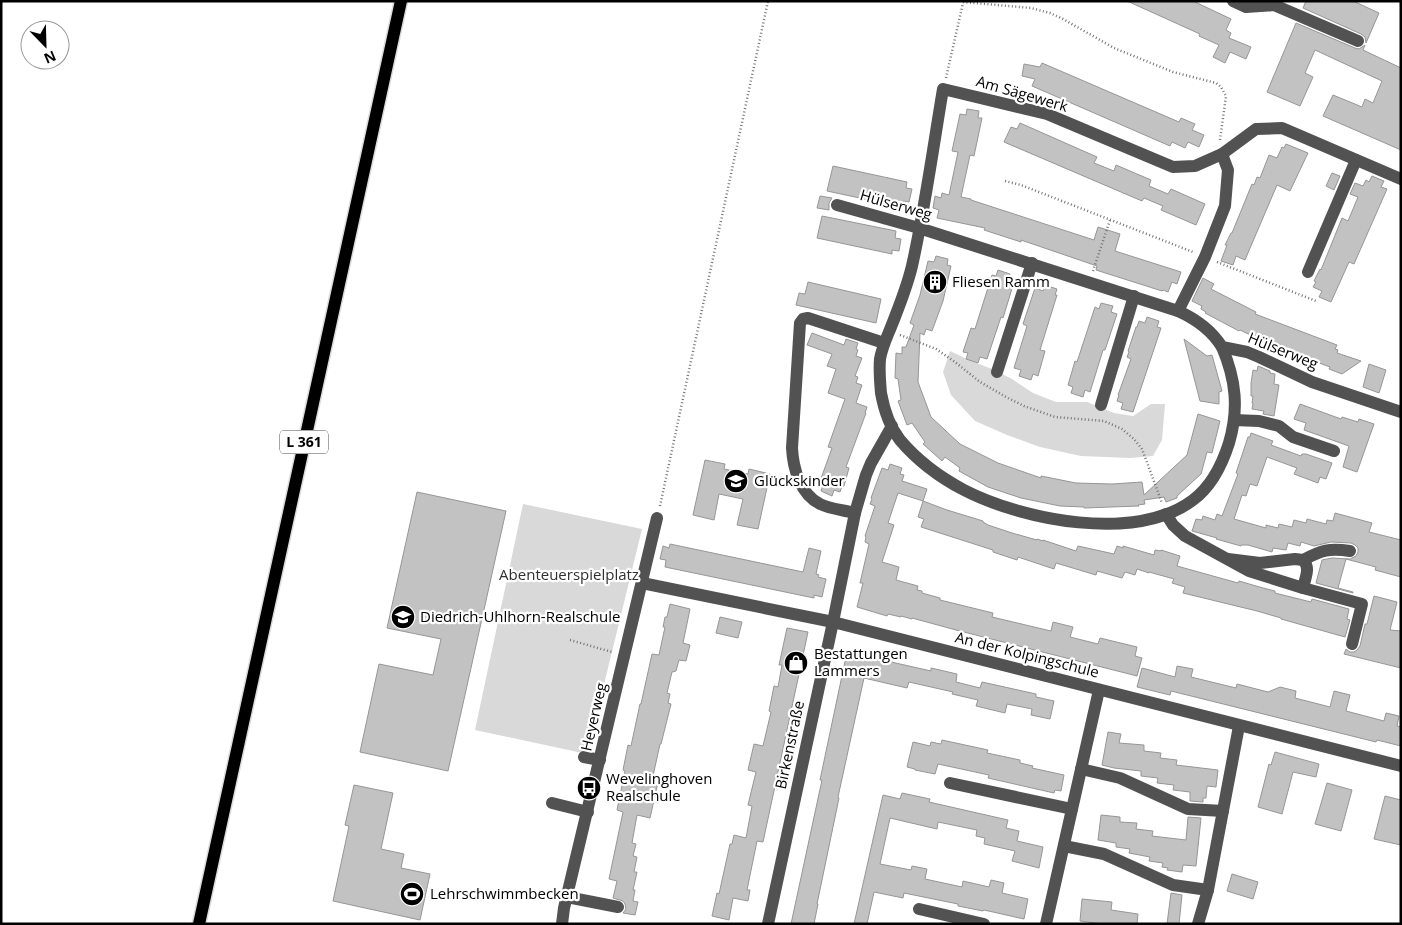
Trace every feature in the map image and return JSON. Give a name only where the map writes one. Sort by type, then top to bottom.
[{"type":"main road","name":"L 361","points":[[198,924],[401,1]]},
{"type":"street","points":[[1234,1],[1246,7],[1274,5],[1358,42]]},
{"type":"street","points":[[943,89],[908,282],[880,360],[880,384],[885,408],[892,426],[907,447],[938,474],[967,492],[1010,508],[1052,518],[1088,523],[1129,522],[1166,514],[1182,507],[1205,489],[1214,477],[1228,448],[1234,420],[1235,394],[1229,365],[1222,347]]},
{"type":"street","name":"Am Sägewerk","points":[[943,89],[1046,114],[1174,167],[1195,166],[1222,154],[1256,129],[1282,128],[1401,179]]},
{"type":"street","points":[[1178,312],[1205,256],[1225,206],[1228,170],[1222,154]]},
{"type":"street","points":[[1308,272],[1356,160]]},
{"type":"street","name":"Hülserweg","points":[[837,205],[1032,263],[1178,312],[1204,327],[1222,347],[1247,352],[1307,380],[1401,412]]},
{"type":"street","points":[[997,372],[1032,263]]},
{"type":"street","points":[[1101,405],[1134,296]]},
{"type":"street","points":[[855,514],[826,506],[811,498],[800,483],[794,465],[792,448],[800,323],[803,319],[808,318],[887,337]]},
{"type":"street","points":[[1234,420],[1259,421],[1279,426],[1293,437],[1334,451]]},
{"type":"street","name":"Birkenstraße","points":[[768,924],[855,514],[869,469],[892,426]]},
{"type":"street","points":[[1166,514],[1173,525],[1182,533],[1254,573],[1362,604],[1352,644]]},
{"type":"street","name":"Heyerweg","points":[[562,924],[657,518]]},
{"type":"street","points":[[1228,559],[1260,563],[1295,559],[1303,560],[1327,549],[1350,551]]},
{"type":"street","points":[[1303,560],[1308,568],[1303,588]]},
{"type":"street","name":"An der Kolpingschule","points":[[642,583],[833,622],[1401,766]]},
{"type":"street","points":[[1047,923],[1099,690]]},
{"type":"street","points":[[1198,924],[1208,890],[1239,726]]},
{"type":"street","points":[[584,756],[600,760]]},
{"type":"street","points":[[1081,769],[1120,778],[1188,809],[1223,811]]},
{"type":"street","points":[[950,783],[1072,809]]},
{"type":"street","points":[[552,803],[588,812]]},
{"type":"street","points":[[1064,846],[1104,854],[1173,885],[1208,890]]},
{"type":"street","points":[[567,897],[618,907]]},
{"type":"street","points":[[919,909],[984,924]]},
{"type":"path","points":[[657,518],[768,1]]},
{"type":"path","points":[[943,89],[963,2],[1031,8],[1063,18],[1114,48],[1179,74],[1219,85],[1226,96],[1220,137],[1222,154]]},
{"type":"path","points":[[1005,181],[1021,185],[1316,301]]},
{"type":"path","points":[[1089,282],[1110,220]]},
{"type":"path","points":[[887,337],[919,341],[936,349],[980,382],[1033,410],[1062,418],[1104,421],[1122,429],[1142,449],[1166,514]]},
{"type":"path","points":[[570,640],[625,656]]},
{"type":"green space","points":[[950,351],[992,369],[1033,393],[1056,402],[1087,402],[1114,413],[1133,416],[1151,404],[1165,404],[1162,440],[1153,456],[1130,458],[1081,456],[1040,447],[1007,435],[975,421],[951,395],[943,372]]},
{"type":"green space","name":"Abenteuerspielplatz","points":[[523,504],[642,529],[587,754],[475,730]]},
{"type":"building","points":[[1127,1],[1193,1],[1231,19],[1226,30],[1231,33],[1229,38],[1251,47],[1246,59],[1230,52],[1225,63],[1213,57],[1219,45],[1199,36],[1200,34]]},
{"type":"building","points":[[1306,1],[1353,1],[1379,13],[1366,43],[1365,37],[1361,34],[1303,8]]},
{"type":"building","points":[[1296,23],[1355,48],[1359,49],[1365,45],[1363,50],[1401,68],[1401,150],[1323,116],[1333,95],[1362,107],[1365,99],[1373,103],[1382,81],[1315,50],[1305,73],[1313,77],[1300,106],[1267,92]]},
{"type":"building","points":[[1042,63],[1179,122],[1181,118],[1195,124],[1192,130],[1204,135],[1199,147],[1188,142],[1185,148],[1172,142],[1170,146],[1032,86],[1035,79],[1022,76],[1024,64],[1040,67]]},
{"type":"building","points":[[967,109],[979,111],[978,118],[982,118],[974,156],[970,155],[961,197],[1094,240],[1098,227],[1120,234],[1115,251],[1181,272],[1177,284],[1172,282],[1168,292],[1162,291],[1096,270],[1097,266],[1021,240],[1021,242],[984,230],[985,228],[937,218],[939,210],[933,208],[935,196],[941,198],[942,193],[949,195],[958,152],[952,151],[960,114],[966,115]]},
{"type":"building","points":[[1020,123],[1097,157],[1094,163],[1114,171],[1116,165],[1151,180],[1149,186],[1168,194],[1171,189],[1205,204],[1196,225],[1161,210],[1163,206],[1144,198],[1142,201],[1004,142],[1011,127],[1017,129]]},
{"type":"building","points":[[1286,144],[1308,153],[1290,191],[1277,185],[1245,260],[1236,256],[1233,265],[1221,261],[1227,245],[1225,245],[1232,233],[1252,184],[1254,185],[1257,177],[1260,178],[1269,155],[1277,158],[1282,147],[1284,148]]},
{"type":"building","points":[[833,166],[907,182],[906,188],[912,189],[909,202],[903,201],[902,207],[827,191]]},
{"type":"building","points":[[1332,173],[1340,176],[1334,190],[1326,186]]},
{"type":"building","points":[[1372,176],[1384,181],[1381,187],[1387,189],[1354,264],[1349,262],[1331,302],[1319,297],[1322,291],[1313,287],[1316,282],[1314,281],[1321,270],[1342,218],[1348,221],[1358,197],[1350,194],[1355,183],[1363,186],[1366,180],[1369,182]]},
{"type":"building","points":[[820,196],[832,198],[829,203],[829,210],[817,208]]},
{"type":"building","points":[[822,216],[896,231],[895,238],[901,239],[899,251],[892,250],[892,254],[817,238]]},
{"type":"building","points":[[936,256],[948,259],[947,265],[951,266],[943,301],[932,331],[926,329],[924,335],[920,333],[918,382],[931,417],[960,444],[998,463],[1041,478],[1041,476],[1076,483],[1112,484],[1142,482],[1144,495],[1187,455],[1198,414],[1220,421],[1212,453],[1207,452],[1201,474],[1177,498],[1166,502],[1164,497],[1144,500],[1145,504],[1139,506],[1084,508],[1060,506],[1021,498],[988,487],[959,471],[960,468],[945,457],[942,461],[923,444],[925,442],[912,423],[907,425],[898,401],[901,400],[898,379],[895,378],[896,353],[902,354],[902,347],[906,347],[914,325],[910,323],[920,295],[928,261],[934,262]]},
{"type":"building","points":[[998,270],[1010,274],[1008,280],[1014,282],[1003,318],[1001,317],[987,359],[980,357],[978,363],[966,359],[968,353],[963,352],[971,328],[975,329],[992,275],[996,276]]},
{"type":"building","points":[[1203,278],[1214,284],[1211,289],[1256,312],[1255,314],[1337,345],[1335,349],[1338,350],[1337,353],[1361,361],[1342,374],[1329,369],[1330,367],[1265,343],[1239,331],[1205,313],[1201,309],[1202,306],[1192,301]]},
{"type":"building","points":[[808,282],[881,299],[876,323],[796,305],[799,293],[805,294]]},
{"type":"building","points":[[1045,285],[1057,289],[1055,295],[1057,295],[1040,350],[1045,351],[1038,376],[1033,374],[1031,380],[1019,376],[1021,370],[1014,368],[1027,326],[1023,324],[1035,288],[1043,291]]},
{"type":"building","points":[[1101,303],[1113,306],[1111,312],[1117,314],[1090,392],[1085,390],[1083,397],[1071,393],[1073,387],[1068,385],[1095,307],[1099,309]]},
{"type":"building","points":[[1147,317],[1159,321],[1157,327],[1161,328],[1133,412],[1121,409],[1123,403],[1117,401],[1131,359],[1127,357],[1136,327],[1139,321],[1145,323]]},
{"type":"building","points":[[812,333],[844,345],[846,339],[858,343],[856,356],[862,358],[855,376],[858,377],[856,383],[862,385],[856,403],[867,407],[866,413],[846,467],[849,468],[844,486],[842,486],[840,492],[834,490],[832,496],[821,491],[823,485],[819,484],[832,448],[828,447],[845,399],[828,393],[836,369],[827,366],[832,354],[807,345]]},
{"type":"building","points":[[1184,339],[1207,356],[1212,355],[1222,391],[1219,392],[1219,404],[1200,401]]},
{"type":"building","points":[[1369,364],[1386,370],[1379,393],[1363,387]]},
{"type":"building","points":[[1258,366],[1275,374],[1274,384],[1279,385],[1274,416],[1263,414],[1264,411],[1252,409],[1251,383],[1253,370],[1257,371]]},
{"type":"building","points":[[1300,404],[1341,419],[1342,417],[1358,422],[1359,419],[1374,424],[1357,472],[1343,467],[1349,446],[1304,430],[1306,423],[1294,419]]},
{"type":"building","points":[[1251,433],[1273,441],[1271,445],[1301,456],[1306,454],[1332,463],[1326,479],[1320,477],[1318,483],[1294,474],[1297,468],[1267,457],[1257,486],[1250,484],[1246,496],[1242,495],[1234,519],[1266,528],[1266,525],[1278,528],[1279,524],[1292,527],[1294,520],[1306,523],[1307,519],[1326,524],[1327,520],[1333,521],[1335,513],[1372,523],[1369,532],[1401,540],[1401,577],[1375,570],[1376,567],[1346,559],[1338,588],[1353,593],[1316,583],[1322,560],[1332,558],[1350,559],[1356,556],[1358,548],[1351,543],[1331,542],[1314,546],[1301,542],[1300,546],[1288,543],[1286,550],[1273,548],[1272,552],[1248,545],[1241,546],[1192,531],[1196,519],[1202,520],[1203,516],[1215,520],[1217,514],[1222,516],[1238,474],[1236,473],[1248,437],[1250,437]]},
{"type":"building","points":[[705,460],[725,464],[724,469],[748,474],[749,469],[770,474],[758,529],[737,525],[743,499],[719,494],[714,520],[693,515]]},
{"type":"building","points":[[890,464],[902,468],[900,474],[904,475],[902,481],[927,489],[923,501],[898,493],[888,523],[894,525],[882,562],[899,567],[896,580],[918,586],[917,590],[940,598],[940,600],[993,613],[992,617],[1051,631],[1053,622],[1073,627],[1070,637],[1098,644],[1100,638],[1137,647],[1135,656],[1142,658],[1137,676],[912,618],[888,614],[887,616],[857,607],[863,583],[860,583],[869,544],[865,542],[865,536],[875,506],[870,504],[871,498],[882,468],[888,470]]},
{"type":"building","points":[[417,492],[506,511],[448,771],[360,752],[379,664],[433,675],[441,639],[387,628]]},
{"type":"building","points":[[923,501],[1012,533],[1043,540],[1076,551],[1078,546],[1114,554],[1117,546],[1154,555],[1155,550],[1161,550],[1180,556],[1177,566],[1238,583],[1239,581],[1311,602],[1312,599],[1349,609],[1347,619],[1350,620],[1345,637],[1257,611],[1183,593],[1185,587],[1172,583],[1174,579],[1137,569],[1135,575],[1125,572],[1122,578],[1097,571],[1096,575],[1056,563],[1054,569],[1018,557],[1017,560],[993,552],[993,550],[921,527],[924,519],[918,517]]},
{"type":"building","points":[[670,544],[803,572],[809,548],[821,551],[816,574],[819,575],[818,577],[826,579],[822,597],[814,595],[814,598],[665,567],[666,560],[660,559],[663,546],[669,548]]},
{"type":"building","points":[[1374,596],[1397,602],[1390,630],[1401,631],[1401,668],[1344,654],[1346,649],[1354,652],[1360,646]]},
{"type":"building","points":[[670,604],[690,609],[683,643],[690,645],[686,661],[679,660],[676,671],[672,672],[667,693],[670,694],[668,703],[671,704],[653,776],[659,778],[650,818],[637,815],[632,843],[636,844],[633,856],[637,857],[634,872],[637,872],[633,890],[635,890],[633,901],[638,902],[635,915],[623,913],[626,909],[623,901],[613,898],[617,881],[609,879],[623,812],[617,810],[628,745],[631,746],[652,654],[659,655],[665,627],[663,627],[665,617],[667,617]]},
{"type":"building","points":[[720,617],[742,622],[738,638],[716,633]]},
{"type":"building","points":[[787,628],[808,632],[763,842],[757,841],[747,890],[750,890],[748,901],[733,898],[729,920],[712,916],[730,844],[732,844],[734,835],[746,838],[752,806],[748,805],[756,772],[748,770],[754,744],[763,746],[771,712],[769,711],[774,686],[778,687],[782,665],[779,665]]},
{"type":"building","points":[[847,652],[931,671],[931,668],[957,674],[956,682],[980,688],[982,682],[1036,694],[1036,697],[1054,701],[1050,719],[1031,715],[1032,709],[1007,704],[1005,713],[976,706],[978,700],[952,694],[953,692],[909,682],[907,688],[864,678],[838,797],[814,924],[791,924],[822,780],[820,780]]},
{"type":"building","points":[[1177,666],[1193,669],[1191,677],[1236,688],[1237,684],[1268,692],[1280,687],[1296,691],[1295,698],[1330,707],[1334,691],[1350,695],[1346,711],[1384,721],[1386,713],[1399,716],[1397,726],[1401,727],[1401,746],[1377,740],[1376,742],[1171,691],[1170,695],[1137,687],[1142,668],[1175,677]]},
{"type":"building","points":[[1108,732],[1121,734],[1119,743],[1144,745],[1144,751],[1161,753],[1160,758],[1177,760],[1176,765],[1218,770],[1216,787],[1207,786],[1206,798],[1203,798],[1203,802],[1190,801],[1190,792],[1173,790],[1174,785],[1157,783],[1158,778],[1141,776],[1141,771],[1102,765]]},
{"type":"building","points":[[942,740],[988,750],[987,753],[1020,760],[1020,763],[1033,766],[1032,768],[1064,775],[1061,791],[1055,790],[1054,793],[988,778],[989,775],[938,764],[935,774],[907,767],[913,742],[930,746],[931,742],[941,744]]},
{"type":"building","points":[[1275,752],[1319,764],[1316,777],[1293,772],[1282,814],[1258,807],[1269,764],[1271,765]]},
{"type":"building","points":[[1327,783],[1352,790],[1341,831],[1315,824]]},
{"type":"building","points":[[354,785],[393,793],[381,849],[404,854],[401,868],[430,874],[420,920],[333,901],[349,826],[345,825]]},
{"type":"building","points":[[902,793],[930,799],[929,802],[1008,820],[1006,828],[1019,831],[1017,841],[1043,847],[1039,868],[1012,861],[1015,851],[984,844],[985,838],[976,836],[977,830],[938,822],[937,829],[890,818],[880,864],[911,870],[912,866],[927,869],[925,879],[962,887],[963,881],[989,887],[991,880],[1004,883],[1002,893],[1028,899],[1024,919],[904,893],[903,898],[874,892],[867,924],[854,924],[883,795],[900,799]]},
{"type":"building","points":[[1385,796],[1401,800],[1401,845],[1374,839]]},
{"type":"building","points":[[1101,815],[1120,817],[1120,822],[1137,823],[1136,829],[1153,831],[1152,836],[1186,840],[1188,817],[1201,818],[1196,866],[1183,865],[1182,872],[1167,870],[1168,868],[1162,867],[1163,863],[1149,861],[1150,857],[1129,853],[1130,849],[1116,847],[1116,843],[1098,840]]},
{"type":"building","points":[[1232,874],[1258,882],[1253,899],[1227,891]]},
{"type":"building","points":[[1171,893],[1182,895],[1179,924],[1167,924]]},
{"type":"building","points":[[1082,899],[1112,902],[1111,910],[1138,914],[1137,924],[1103,924],[1080,921]]},
{"type":"place","name":"Fliesen Ramm","points":[[935,282]]},
{"type":"place","name":"Glückskinder","points":[[736,481]]},
{"type":"place","name":"Diedrich-Uhlhorn-Realschule","points":[[403,617]]},
{"type":"place","name":"Bestattungen Lammers","points":[[796,663]]},
{"type":"place","name":"Wevelinghoven Realschule","points":[[589,788]]},
{"type":"place","name":"Lehrschwimmbecken","points":[[412,894]]}]
